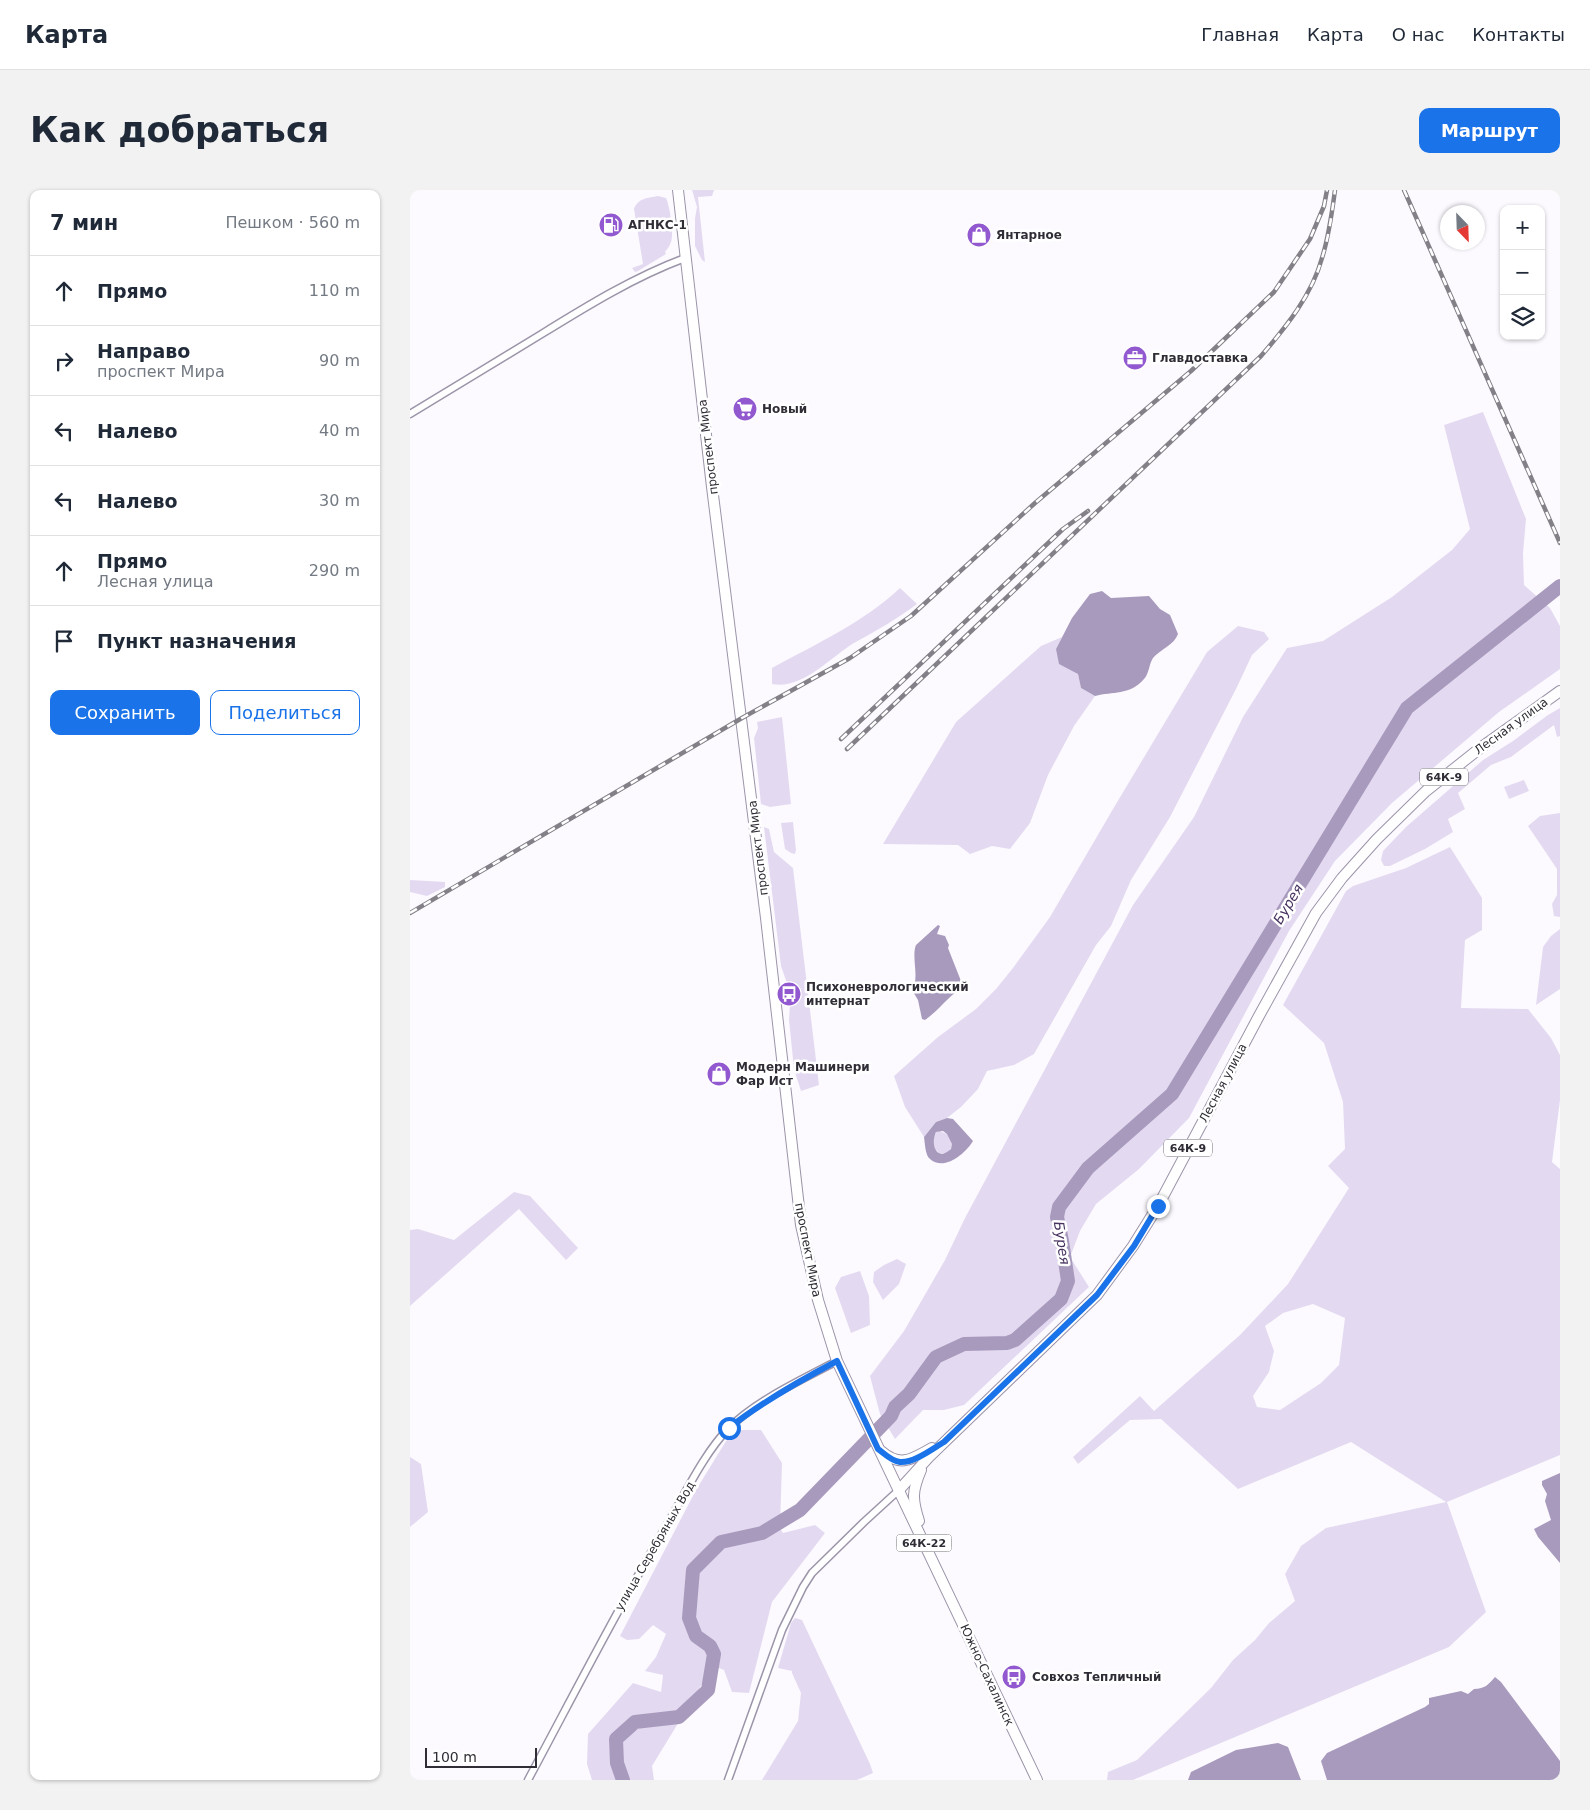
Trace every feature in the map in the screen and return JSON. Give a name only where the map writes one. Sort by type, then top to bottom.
[{"type":"main road","name":"проспект Мира","points":[[678,190],[712,487],[764,900],[801,1225],[818,1300],[837,1361],[899,1490]]},
{"type":"main road","name":"Лесная улица","points":[[899,1490],[944,1442],[1097,1295],[1134,1246],[1158,1206],[1316,913],[1342,878],[1377,839],[1426,791],[1479,748],[1560,691]]},
{"type":"main road","points":[[877,1447],[889,1458],[900,1462],[914,1458],[944,1442]]},
{"type":"main road","points":[[926,1460],[914,1485],[913,1497],[929,1553]]},
{"type":"main road","name":"64К-22","points":[[899,1490],[929,1553]]},
{"type":"main road","name":"Южно-Сахалинск","points":[[929,1553],[1037,1780]]},
{"type":"street","points":[[410,414],[634,280],[685,258]]},
{"type":"street","name":"улица Серебряных Вод","points":[[528,1780],[632,1585],[716,1443],[729,1428],[753,1409],[837,1361]]},
{"type":"street","points":[[728,1780],[782,1630],[803,1587],[812,1573],[899,1490]]},
{"type":"shaded area","points":[[692,190],[714,190],[712,196],[698,197],[705,262],[695,246],[697,207]]},
{"type":"shaded area","points":[[658,196],[666,198],[672,227],[671,242],[665,252],[666,254],[635,272],[632,268],[643,264],[634,209],[641,201]]},
{"type":"shaded area","points":[[1483,412],[1526,519],[1523,553],[1524,585],[1550,608],[1560,626],[1560,669],[1499,712],[1392,803],[1335,861],[1289,931],[1189,1118],[1139,1169],[1096,1204],[1080,1231],[1070,1257],[1089,1287],[964,1405],[944,1410],[923,1410],[895,1439],[880,1414],[870,1376],[904,1331],[945,1260],[965,1218],[1133,905],[1194,817],[1243,717],[1287,648],[1323,641],[1392,597],[1452,550],[1470,529],[1444,425]]},
{"type":"shaded area","points":[[900,588],[917,604],[886,625],[854,643],[816,671],[794,682],[783,685],[772,684],[772,668],[855,622]]},
{"type":"shaded area","points":[[1102,591],[1111,598],[1149,596],[1160,609],[1170,615],[1178,634],[1174,641],[1153,658],[1146,677],[1133,688],[1127,691],[1095,696],[1081,688],[1078,674],[1059,664],[1056,649],[1072,618],[1090,594]]},
{"type":"shaded area","points":[[1238,626],[1264,632],[1269,639],[1252,655],[1170,817],[1131,880],[1111,926],[1096,945],[1034,1054],[1014,1065],[987,1071],[978,1089],[961,1107],[947,1118],[936,1122],[924,1137],[905,1107],[894,1076],[938,1037],[976,1009],[1013,968],[1050,917],[1207,652]]},
{"type":"shaded area","points":[[1062,637],[1056,649],[1078,674],[1081,688],[1095,696],[1074,726],[1048,775],[1030,823],[1010,849],[992,846],[970,854],[958,845],[883,844],[956,722],[1041,646]]},
{"type":"shaded area","points":[[1560,708],[1560,736],[1557,737],[1554,725],[1511,757],[1491,765],[1458,793],[1465,809],[1448,819],[1453,832],[1425,849],[1390,866],[1384,866],[1381,860],[1383,851],[1406,827],[1483,760]]},
{"type":"shaded area","points":[[782,717],[791,804],[770,807],[761,804],[754,738],[758,728],[757,722]]},
{"type":"shaded area","points":[[1524,780],[1529,791],[1509,799],[1504,787]]},
{"type":"shaded area","points":[[1560,813],[1560,917],[1554,916],[1552,904],[1557,895],[1557,869],[1528,826],[1540,816]]},
{"type":"shaded area","points":[[793,822],[795,854],[785,849],[781,823]]},
{"type":"shaded area","points":[[764,827],[769,829],[774,852],[793,868],[819,1085],[801,1091],[794,1069],[789,1020],[790,1003],[796,999],[793,991],[789,989],[781,966]]},
{"type":"shaded area","points":[[1450,847],[1482,898],[1482,930],[1465,940],[1461,1008],[1528,1009],[1551,1038],[1560,1055],[1560,1100],[1552,1162],[1560,1169],[1560,1455],[1447,1502],[1486,1612],[1449,1647],[1133,1780],[1107,1780],[1108,1772],[1137,1760],[1211,1688],[1233,1660],[1255,1640],[1269,1623],[1295,1601],[1285,1574],[1301,1546],[1326,1528],[1446,1502],[1351,1442],[1238,1489],[1161,1419],[1130,1420],[1078,1464],[1073,1457],[1140,1396],[1154,1411],[1240,1335],[1288,1284],[1349,1188],[1328,1166],[1345,1149],[1343,1102],[1324,1043],[1283,1005],[1346,891],[1353,886],[1406,868]],"holes":[[[1313,1304],[1345,1318],[1339,1365],[1321,1383],[1280,1410],[1257,1407],[1253,1396],[1269,1372],[1274,1351],[1265,1326],[1283,1313]]]},
{"type":"shaded area","points":[[410,880],[445,882],[445,887],[427,896],[410,892]]},
{"type":"shaded area","points":[[938,925],[940,926],[937,934],[945,936],[949,945],[948,948],[961,981],[960,989],[925,1020],[922,1019],[918,1000],[912,990],[915,980],[914,955],[916,945]]},
{"type":"shaded area","points":[[1560,929],[1560,989],[1536,1005],[1543,947],[1551,936]]},
{"type":"shaded area","points":[[947,1118],[953,1119],[973,1141],[965,1151],[948,1162],[936,1162],[928,1157],[926,1152],[924,1137],[936,1122]],"holes":[[[943,1131],[947,1134],[952,1144],[951,1149],[942,1154],[934,1147],[934,1137],[936,1132]]]},
{"type":"shaded area","points":[[939,1131],[947,1134],[951,1141],[952,1146],[947,1153],[939,1153],[934,1148],[933,1140],[936,1132]]},
{"type":"shaded area","points":[[514,1192],[530,1196],[578,1248],[566,1260],[519,1209],[410,1306],[410,1230],[418,1229],[454,1240]]},
{"type":"shaded area","points":[[897,1259],[906,1264],[899,1284],[883,1300],[873,1282],[874,1272]]},
{"type":"shaded area","points":[[860,1271],[869,1296],[870,1325],[851,1333],[835,1288],[841,1277]]},
{"type":"shaded area","points":[[737,1430],[761,1430],[782,1463],[780,1528],[783,1533],[815,1525],[825,1533],[772,1602],[749,1693],[732,1692],[724,1670],[713,1666],[652,1766],[654,1780],[592,1780],[587,1764],[588,1734],[633,1683],[661,1692],[663,1675],[645,1671],[656,1657],[666,1634],[653,1625],[639,1639],[627,1640],[620,1636],[696,1490],[726,1441]]},
{"type":"shaded area","points":[[410,1457],[421,1464],[428,1512],[410,1527]]},
{"type":"shaded area","points":[[1560,1473],[1560,1563],[1538,1537],[1534,1529],[1551,1520],[1545,1501],[1547,1494],[1542,1481]]},
{"type":"shaded area","points":[[795,1618],[802,1620],[873,1773],[857,1780],[762,1780],[798,1721],[801,1693],[792,1671],[778,1668],[791,1623]]},
{"type":"shaded area","points":[[1495,1677],[1501,1682],[1560,1761],[1560,1780],[1327,1780],[1321,1761],[1327,1753],[1425,1707],[1429,1704],[1429,1698],[1461,1691],[1468,1694],[1474,1689],[1486,1686]]},
{"type":"shaded area","points":[[1278,1743],[1288,1747],[1301,1780],[1188,1780],[1191,1772],[1236,1750]]},
{"type":"waterway","name":"Бурея","points":[[623,1780],[617,1763],[616,1739],[635,1722],[679,1717],[708,1690],[714,1654],[710,1646],[696,1636],[689,1618],[693,1570],[721,1542],[762,1533],[800,1510],[891,1416],[895,1407],[909,1394],[936,1357],[964,1344],[1007,1343],[1015,1340],[1061,1299],[1068,1281],[1057,1217],[1059,1207],[1088,1168],[1172,1094],[1407,708],[1560,586]]},
{"type":"railway","points":[[410,913],[742,718],[850,658],[911,616],[1035,503],[1191,371],[1274,292],[1310,239],[1324,206],[1327,190]]},
{"type":"railway","points":[[847,749],[1261,356],[1289,322],[1305,298],[1318,272],[1327,241],[1335,190]]},
{"type":"railway","points":[[1404,190],[1560,543]]},
{"type":"railway","points":[[841,739],[1063,529],[1088,511]]},
{"type":"place","name":"АГНКС-1","points":[[611,225]]},
{"type":"place","name":"Янтарное","points":[[979,235]]},
{"type":"place","name":"Главдоставка","points":[[1135,358]]},
{"type":"place","name":"Новый","points":[[745,409]]},
{"type":"place","name":"Психоневрологический интернат","points":[[789,994]]},
{"type":"place","name":"Модерн Машинери Фар Ист","points":[[719,1074]]},
{"type":"place","name":"Совхоз Тепличный","points":[[1014,1677]]},
{"type":"route","points":[[729,1428],[753,1409],[837,1361],[878,1449],[889,1458],[900,1462],[914,1458],[944,1442],[1097,1295],[1134,1246],[1158,1206]]}]
